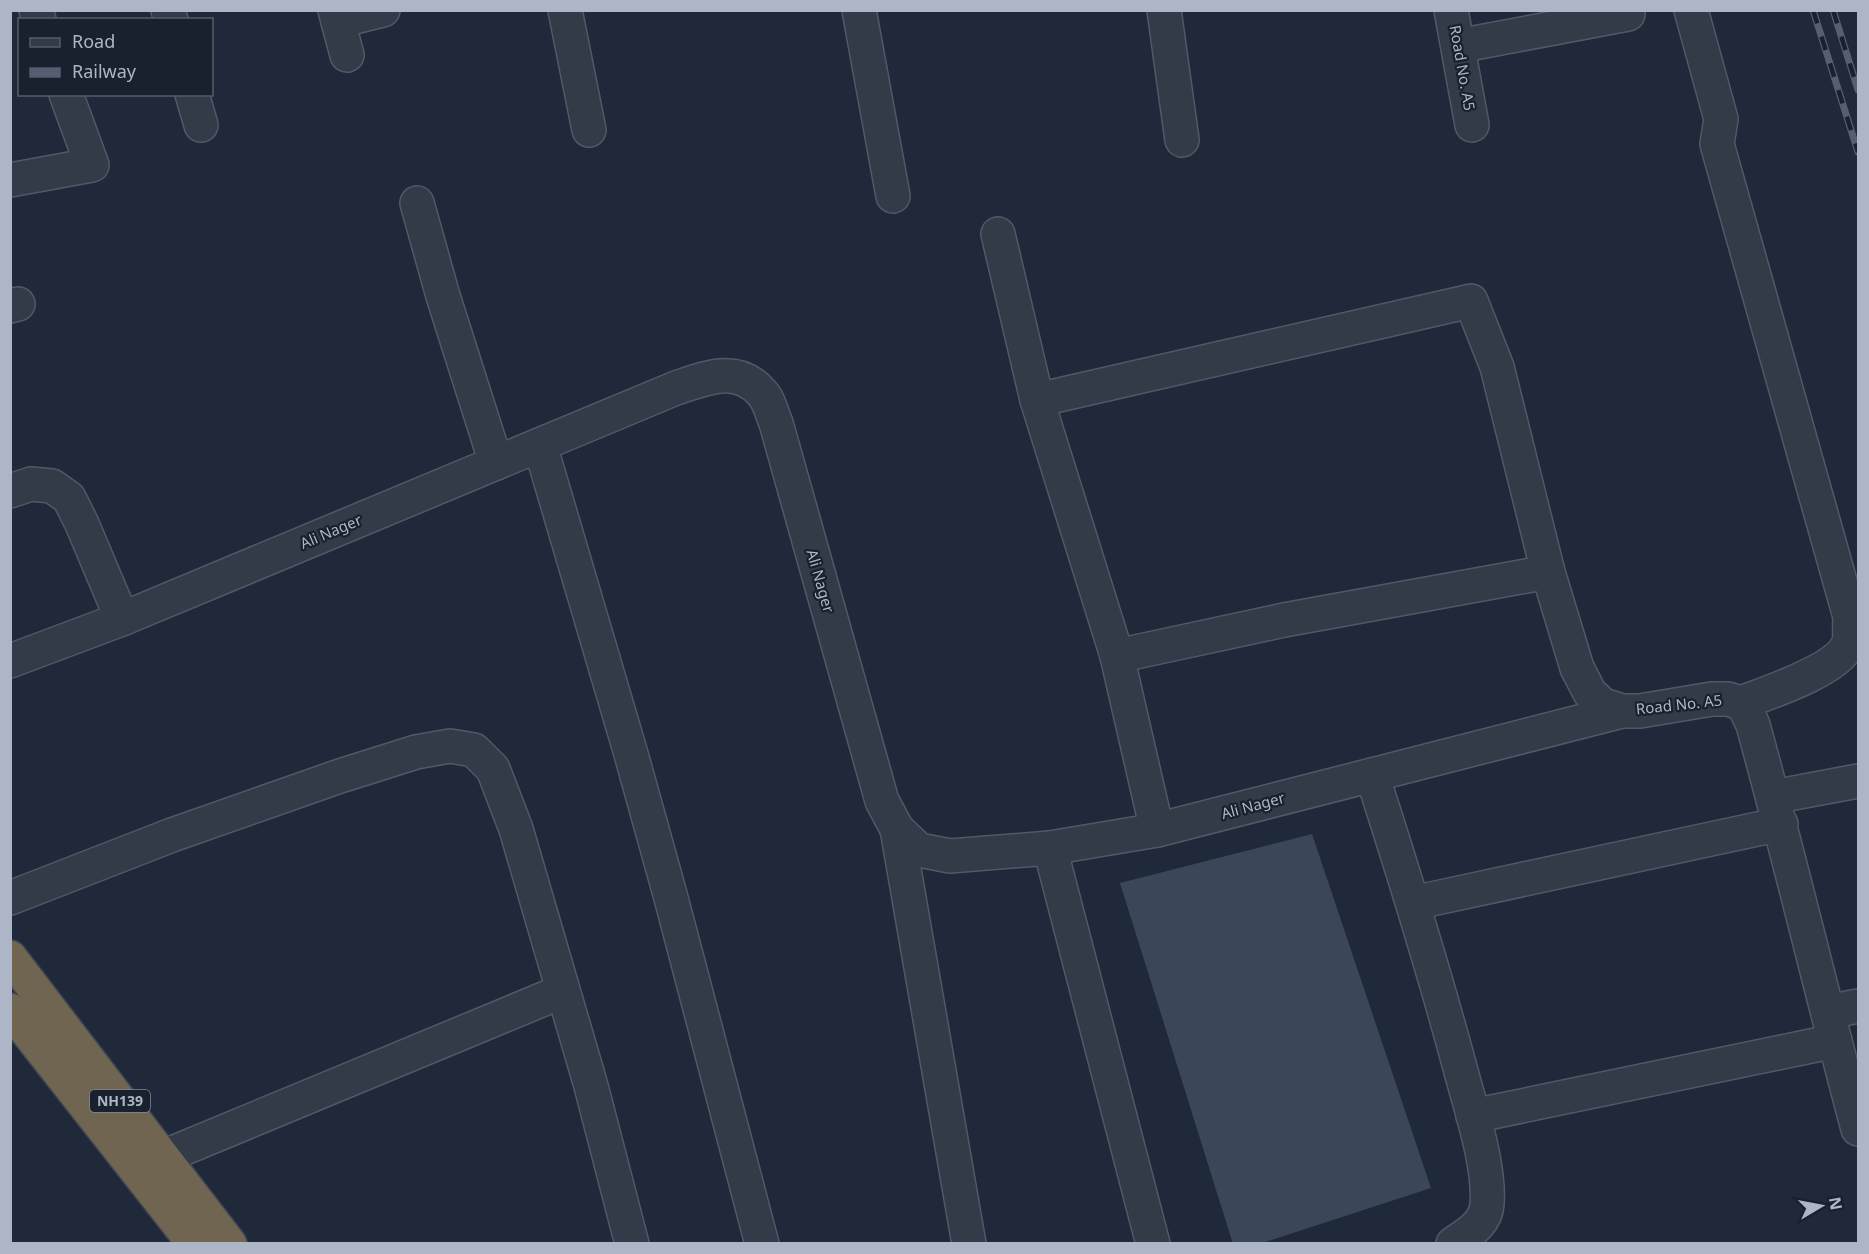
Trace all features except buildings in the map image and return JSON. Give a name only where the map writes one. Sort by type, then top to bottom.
[{"type":"highway","name":"NH139","points":[[10,957],[149,1164],[194,1244]]},
{"type":"highway","name":"NH139","points":[[10,1010],[149,1164],[230,1244]]},
{"type":"street","points":[[347,55],[336,16],[383,10]]},
{"type":"street","points":[[565,10],[589,130]]},
{"type":"street","points":[[859,10],[893,196]]},
{"type":"street","points":[[1164,10],[1182,140]]},
{"type":"street","name":"Road No. A5","points":[[1452,10],[1472,125]]},
{"type":"street","points":[[1691,10],[1721,119],[1717,144],[1850,616],[1848,645],[1834,661],[1808,676],[1741,703]]},
{"type":"street","points":[[1458,46],[1628,14]]},
{"type":"street","points":[[10,180],[92,165],[67,96]]},
{"type":"street","points":[[193,96],[201,125]]},
{"type":"street","points":[[417,203],[443,296],[496,463]]},
{"type":"street","points":[[998,234],[1036,400],[1117,656],[1157,831]]},
{"type":"street","name":"Road No. A5","points":[[1036,400],[1471,302],[1497,367],[1548,572],[1577,668],[1590,693],[1603,705],[1622,711],[1640,711],[1712,699],[1728,699],[1741,703],[1747,711],[1840,1020],[1858,1129]]},
{"type":"street","name":"Ali Nager","points":[[10,661],[122,620],[676,388],[712,376],[743,377],[763,393],[776,423],[882,801],[897,829],[919,850],[950,856],[1050,848],[1157,831],[1622,711]]},
{"type":"street","points":[[540,445],[671,898],[762,1244]]},
{"type":"street","points":[[10,490],[31,484],[52,486],[69,498],[122,620]]},
{"type":"street","points":[[1117,656],[1284,620],[1548,572]]},
{"type":"street","points":[[10,898],[172,836],[340,776],[416,752],[450,746],[474,750],[493,769],[516,829],[591,1086],[632,1244]]},
{"type":"street","points":[[1372,775],[1445,1011],[1486,1175],[1487,1207],[1476,1228],[1453,1244]]},
{"type":"street","points":[[1413,903],[1777,811],[1858,781]]},
{"type":"street","points":[[897,829],[969,1244]]},
{"type":"street","points":[[1050,848],[1153,1244]]},
{"type":"street","points":[[149,1164],[563,991]]},
{"type":"street","points":[[1473,1116],[1840,1020]]},
{"type":"railway","points":[[1813,10],[1858,152]]},
{"type":"railway","points":[[1833,10],[1858,90]]}]
